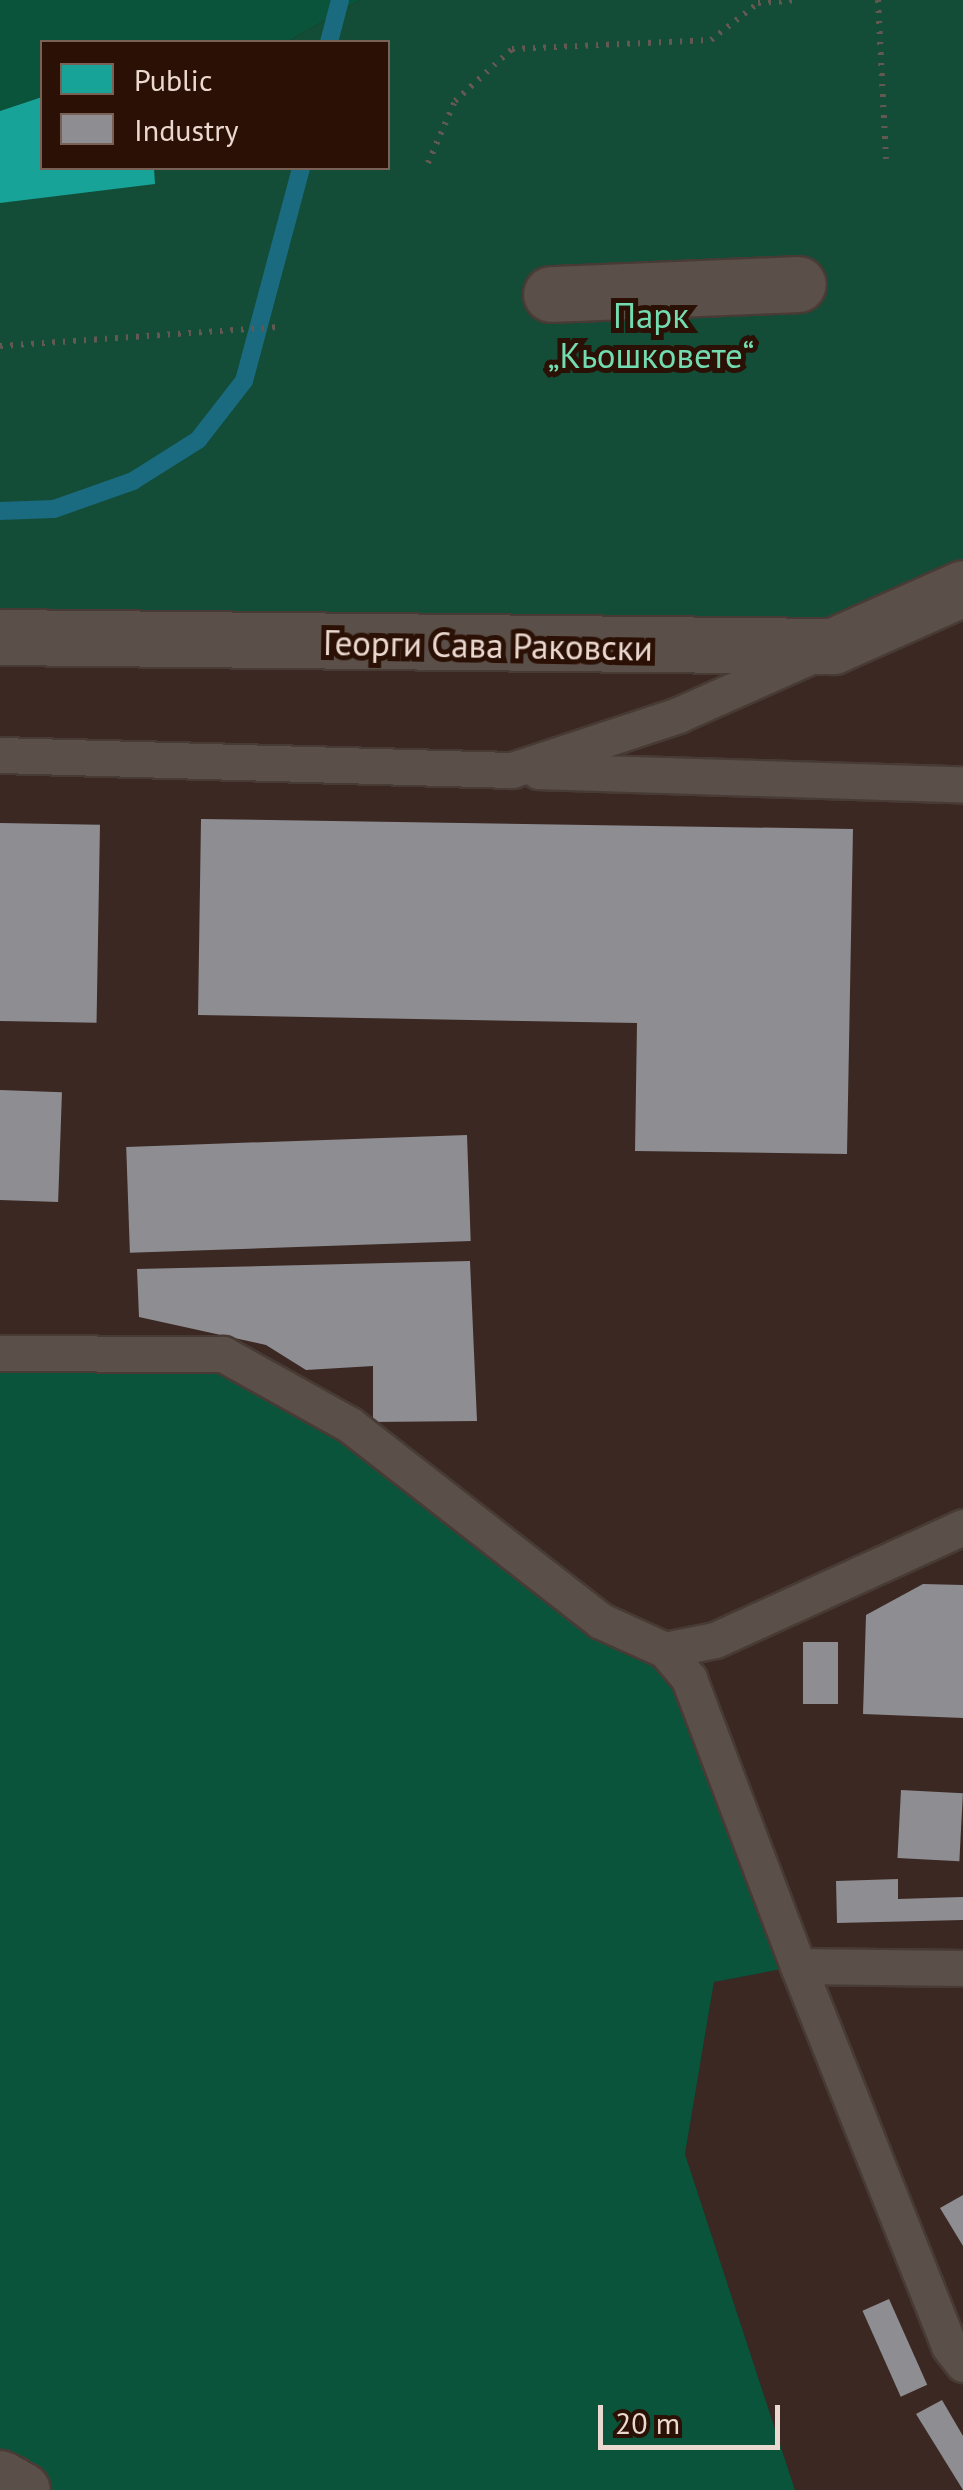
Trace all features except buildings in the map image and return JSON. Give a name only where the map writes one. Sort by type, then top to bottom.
[{"type":"street","points":[[551,294],[798,284]]},
{"type":"street","name":"Георги Сава Раковски","points":[[0,638],[832,646],[963,588]]},
{"type":"street","points":[[0,2478],[22,2490]]},
{"type":"lane","points":[[512,770],[678,715],[832,646]]},
{"type":"lane","points":[[0,754],[963,784]]},
{"type":"lane","points":[[0,1353],[223,1354],[350,1425],[601,1622],[665,1650],[689,1679],[798,1966],[950,2346],[963,2364]]},
{"type":"lane","points":[[665,1650],[715,1640],[963,1527]]},
{"type":"lane","points":[[798,1966],[963,1968]]},
{"type":"path","points":[[428,163],[455,101],[512,49],[711,40],[758,3],[800,0]]},
{"type":"path","points":[[878,0],[886,159]]},
{"type":"path","points":[[0,346],[280,327]]},
{"type":"shaded area","points":[[963,588],[963,2490],[795,2490],[685,2154],[714,1982],[797,1966],[0,1353],[0,637]]},
{"type":"green space","points":[[0,0],[360,0],[290,40],[40,40],[40,98],[0,111]]},
{"type":"green space","name":"Парк „Кьошковете“","points":[[360,0],[963,0],[963,588],[833,646],[0,637],[0,111],[40,98],[40,170],[390,170],[390,40],[290,40]]},
{"type":"green space","points":[[0,1353],[223,1354],[665,1650],[798,1966],[714,1982],[685,2154],[795,2490],[0,2490]]},
{"type":"waterway","points":[[330,40],[340,0]]},
{"type":"waterway","points":[[0,511],[54,509],[133,481],[198,440],[244,381],[300,170]]}]
